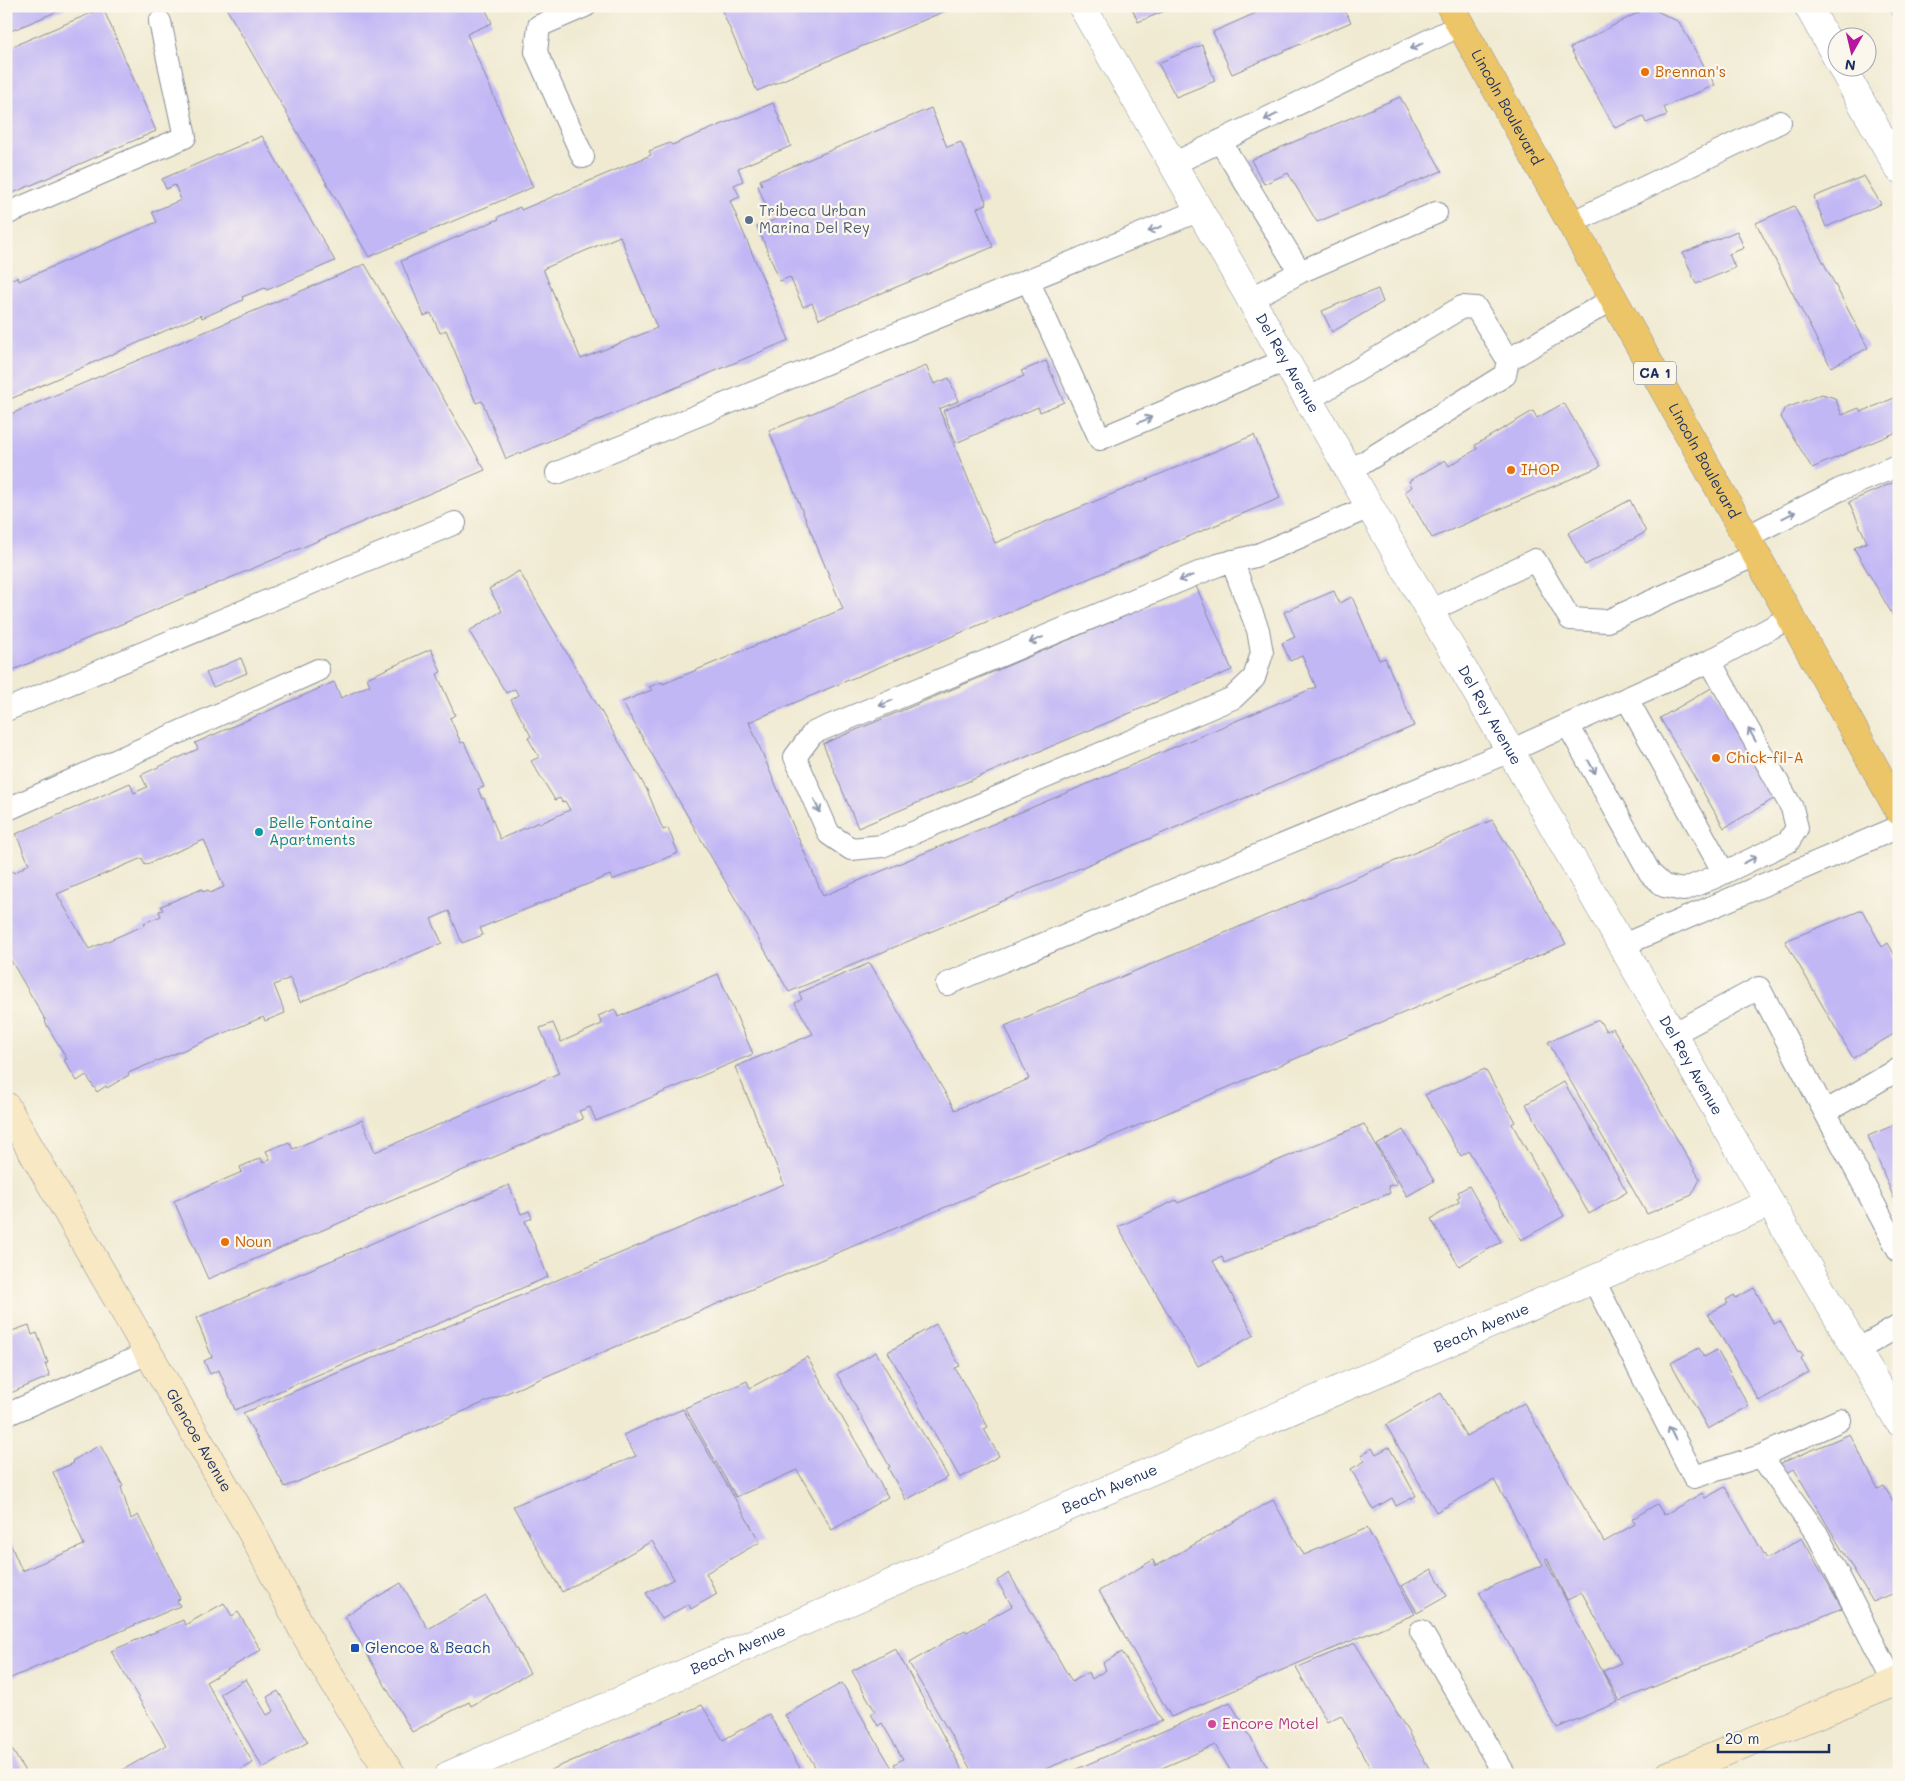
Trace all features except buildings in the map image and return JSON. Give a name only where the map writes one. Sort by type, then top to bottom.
[{"type":"highway","name":"Lincoln Boulevard","points":[[1455,16],[1899,811]]},
{"type":"street","name":"Del Rey Avenue","points":[[1082,6],[1770,1203],[1899,1422]]},
{"type":"street","points":[[1808,6],[1828,42]]},
{"type":"street","points":[[1848,78],[1899,168]]},
{"type":"street","name":"Glencoe Avenue","points":[[6,1106],[251,1531],[306,1636],[370,1743],[392,1775]]},
{"type":"street","name":"Beach Avenue","points":[[449,1775],[1770,1203]]},
{"type":"street","points":[[1669,1775],[1896,1682]]},
{"type":"lane","points":[[583,157],[536,52],[539,26],[585,6]]},
{"type":"lane","points":[[1173,164],[1455,16]]},
{"type":"lane","points":[[6,214],[185,137],[160,22]]},
{"type":"lane","points":[[1571,223],[1780,122]]},
{"type":"lane","points":[[1220,141],[1300,272]]},
{"type":"lane","points":[[556,473],[1200,210]]},
{"type":"lane","points":[[1251,299],[1300,272],[1436,213]]},
{"type":"lane","points":[[1028,280],[1100,439],[1286,360]]},
{"type":"lane","points":[[1508,360],[1613,299]]},
{"type":"lane","points":[[1308,400],[1462,307],[1476,308],[1508,360],[1505,375],[1350,471]]},
{"type":"lane","points":[[1430,611],[1536,560],[1570,619],[1607,622],[1751,546],[1839,490],[1899,465]]},
{"type":"lane","points":[[1232,561],[1258,630],[1262,653],[1254,678],[1233,698],[882,846],[851,849],[829,834],[795,757],[813,733],[1208,569],[1232,561],[1255,556],[1370,507]]},
{"type":"lane","points":[[6,710],[455,523]]},
{"type":"lane","points":[[947,984],[1510,750],[1710,662],[1791,617]]},
{"type":"lane","points":[[1568,724],[1650,873],[1664,886],[1683,890],[1724,873],[1788,842],[1797,828],[1792,808],[1710,662]]},
{"type":"lane","points":[[6,810],[318,670]]},
{"type":"lane","points":[[1627,699],[1724,873]]},
{"type":"lane","points":[[1623,945],[1899,827]]},
{"type":"lane","points":[[1674,1034],[1759,988],[1899,1251]]},
{"type":"lane","points":[[1825,1112],[1899,1070]]},
{"type":"lane","points":[[1593,1279],[1694,1477],[1761,1456],[1840,1420]]},
{"type":"lane","points":[[1857,1350],[1899,1326]]},
{"type":"lane","points":[[6,1415],[148,1353]]},
{"type":"lane","points":[[1761,1456],[1817,1534],[1896,1682]]},
{"type":"lane","points":[[1421,1631],[1505,1775]]},
{"type":"place","name":"Brennan's","points":[[1645,72]]},
{"type":"place","name":"Tribeca Urban Marina Del Rey","points":[[749,220]]},
{"type":"place","name":"IHOP","points":[[1511,470]]},
{"type":"place","name":"Chick-fil-A","points":[[1716,758]]},
{"type":"place","name":"Belle Fontaine Apartments","points":[[259,832]]},
{"type":"place","name":"Noun","points":[[225,1242]]},
{"type":"place","name":"Glencoe & Beach","points":[[355,1648]]},
{"type":"place","name":"Encore Motel","points":[[1212,1724]]}]
